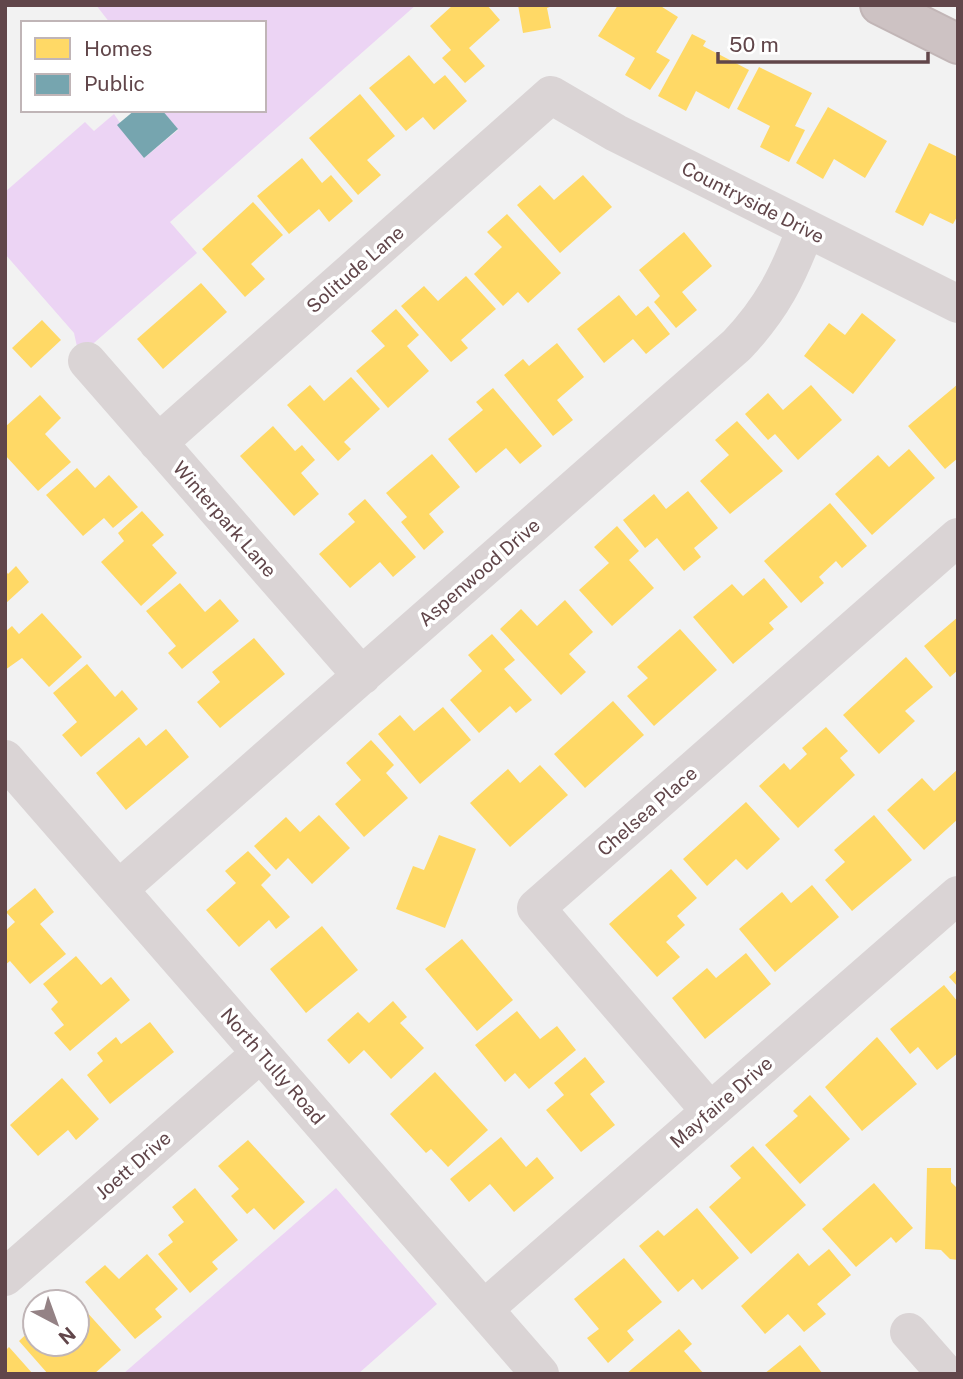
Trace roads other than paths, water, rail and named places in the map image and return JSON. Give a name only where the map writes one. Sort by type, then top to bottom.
[{"type":"highway","points":[[880,5],[958,44]]},
{"type":"street","name":"Countryside Drive","points":[[551,95],[616,133],[958,304]]},
{"type":"street","name":"Solitude Lane","points":[[158,443],[551,95]]},
{"type":"street","name":"Aspenwood Drive","points":[[119,890],[737,345],[761,319],[780,292],[806,228]]},
{"type":"street","name":"Winterpark Lane","points":[[87,361],[362,676]]},
{"type":"street","name":"Chelsea Place","points":[[710,1111],[536,908],[958,537]]},
{"type":"street","name":"North Tully Road","points":[[5,759],[540,1374]]},
{"type":"street","name":"Mayfaire Drive","points":[[484,1309],[958,895]]},
{"type":"street","name":"Joett Drive","points":[[11,1261],[261,1053]]},
{"type":"street","points":[[909,1332],[946,1374]]}]
